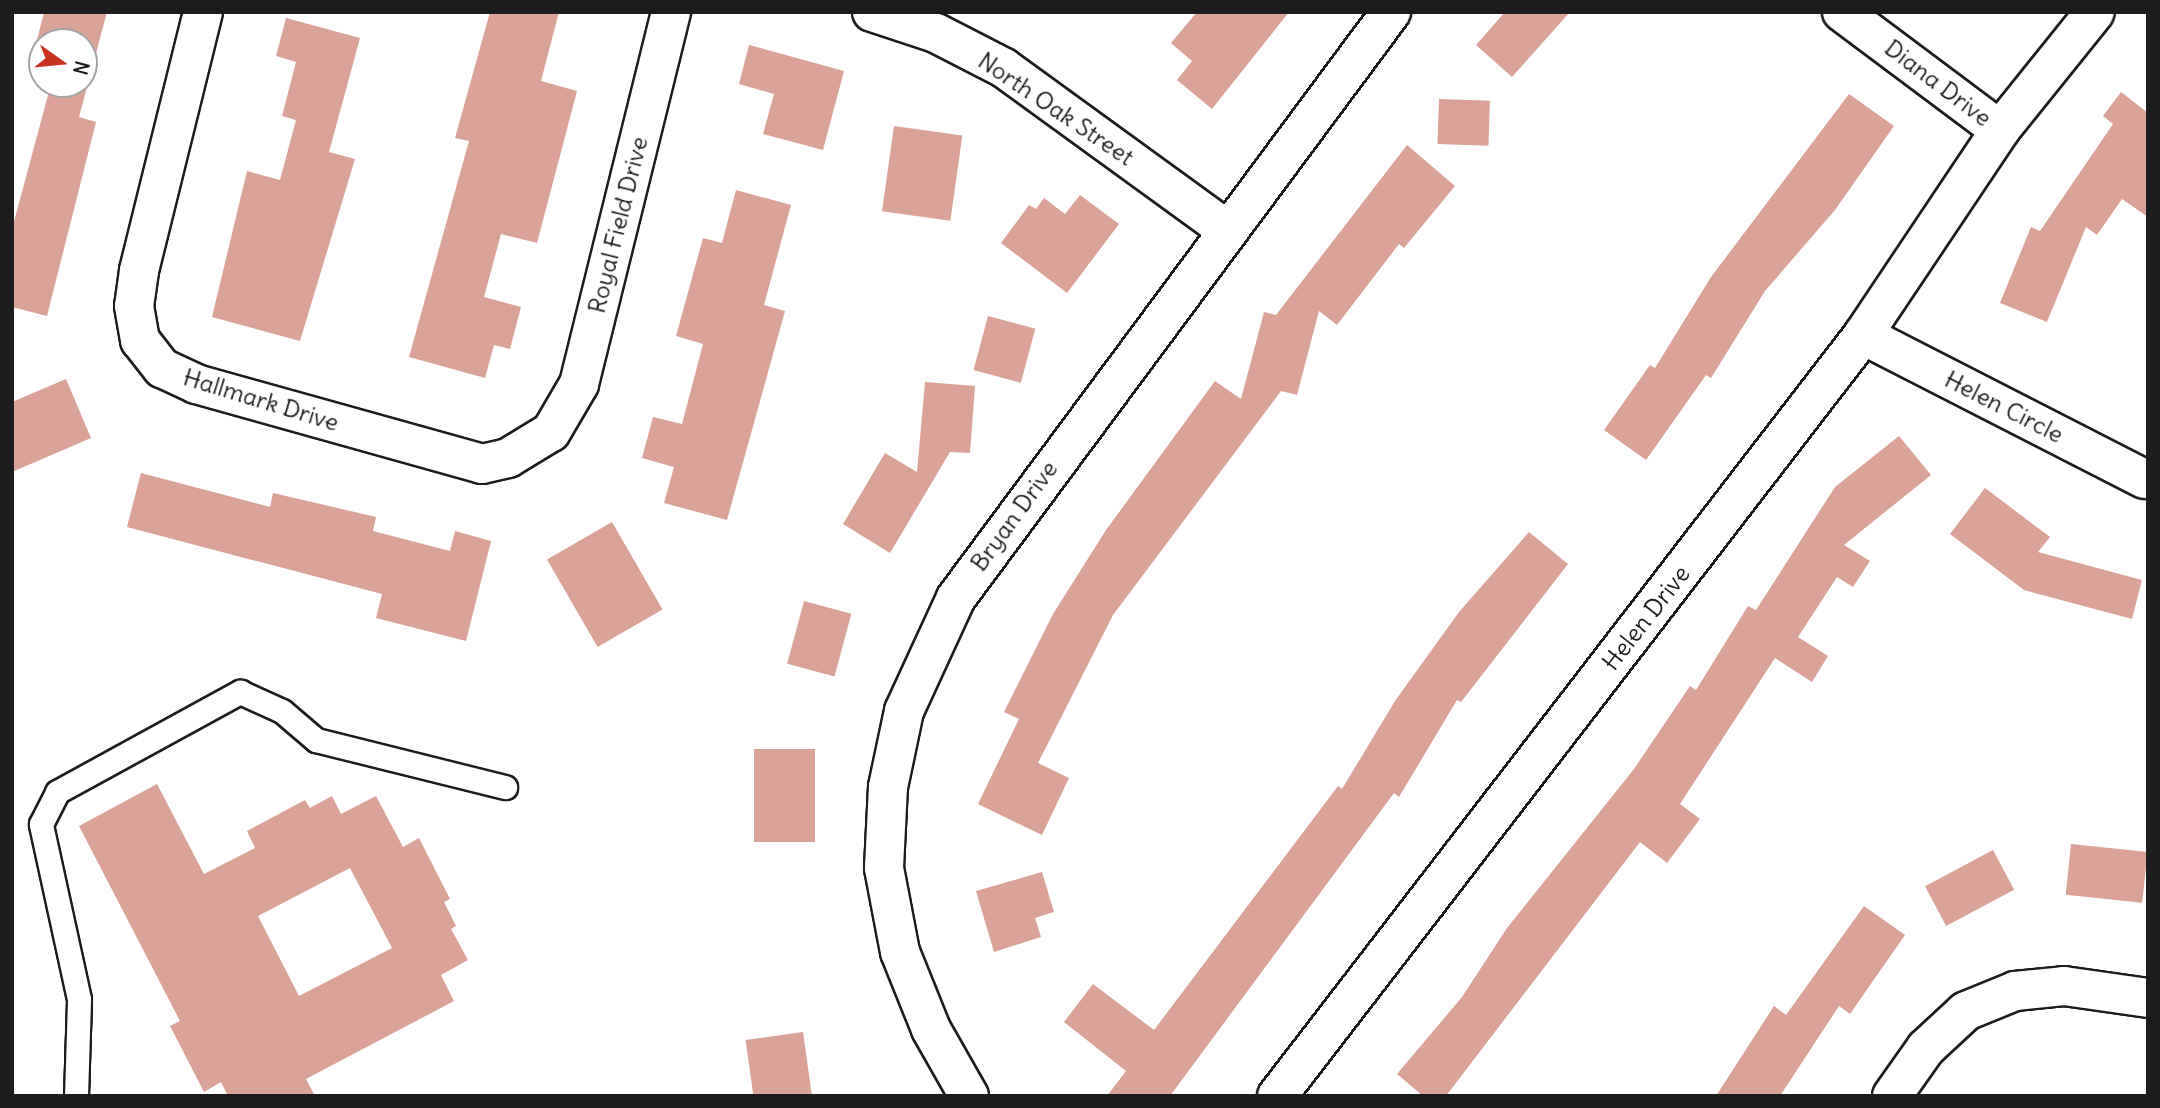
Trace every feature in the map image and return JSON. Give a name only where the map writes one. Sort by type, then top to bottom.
[{"type":"street","name":"Hallmark Drive","points":[[203,12],[134,306],[140,340],[162,368],[196,384],[482,464],[508,458],[551,432]]},
{"type":"street","name":"Royal Field Drive","points":[[551,432],[579,384],[671,12]]},
{"type":"street","name":"North Oak Street","points":[[872,12],[936,33],[1004,68],[1227,230]]},
{"type":"street","name":"Bryan Drive","points":[[969,1096],[932,1029],[900,952],[884,868],[888,788],[904,710],[956,598],[1391,12]]},
{"type":"street","name":"Diana Drive","points":[[1842,12],[2000,130]]},
{"type":"street","name":"Helen Drive","points":[[1277,1096],[1863,335],[2000,130],[2095,12]]},
{"type":"street","name":"Helen Circle","points":[[1863,335],[2144,479]]},
{"type":"street","points":[[1892,1096],[1926,1048],[1966,1011],[2015,991],[2064,986],[2148,998]]},
{"type":"lane","points":[[76,1096],[79,999],[41,824],[57,792],[240,692],[282,711],[316,740],[505,787]]},
{"type":"building","points":[[44,12],[107,12],[98,46],[98,28],[40,28]]},
{"type":"building","points":[[490,12],[559,12],[541,81],[577,91],[537,243],[501,234],[484,297],[521,307],[510,349],[494,345],[485,378],[409,357],[469,141],[455,138]]},
{"type":"building","points":[[1197,12],[1289,12],[1212,109],[1177,80],[1192,61],[1171,43]]},
{"type":"building","points":[[1505,12],[1570,12],[1512,77],[1476,45]]},
{"type":"building","points":[[286,18],[360,38],[329,152],[355,159],[300,341],[212,317],[247,171],[280,180],[296,120],[282,116],[296,62],[276,56]]},
{"type":"building","points":[[749,45],[844,71],[823,150],[763,134],[774,94],[739,84]]},
{"type":"building","points":[[2121,92],[2148,113],[2148,217],[2122,199],[2097,235],[2086,227],[2047,322],[2000,303],[2031,227],[2040,231],[2113,124],[2103,116]]},
{"type":"building","points":[[1849,94],[1894,126],[1835,210],[1765,291],[1711,378],[1706,375],[1646,460],[1604,430],[1650,365],[1655,368],[1711,277]]},
{"type":"building","points":[[47,98],[84,98],[79,117],[96,122],[47,316],[12,307],[12,229]]},
{"type":"building","points":[[1439,99],[1490,101],[1488,146],[1437,144]]},
{"type":"building","points":[[894,126],[962,136],[950,221],[882,211]]},
{"type":"building","points":[[1407,145],[1455,186],[1404,248],[1399,244],[1337,325],[1319,311],[1297,395],[1281,391],[1113,615],[1038,763],[1069,778],[1042,835],[978,804],[1019,719],[1004,712],[1053,614],[1106,530],[1215,381],[1241,399],[1264,312],[1276,315]]},
{"type":"building","points":[[736,190],[791,205],[764,305],[785,311],[727,520],[664,503],[674,467],[642,458],[653,417],[682,424],[703,344],[676,336],[703,238],[722,243]]},
{"type":"building","points":[[1080,195],[1119,224],[1067,293],[1001,243],[1029,205],[1036,209],[1044,198],[1065,214]]},
{"type":"building","points":[[988,316],[1035,329],[1021,383],[974,370]]},
{"type":"building","points":[[66,379],[91,438],[12,472],[12,402]]},
{"type":"building","points":[[925,382],[975,386],[970,453],[950,452],[890,553],[843,524],[885,453],[917,472]]},
{"type":"building","points":[[1899,436],[1931,475],[1844,545],[1870,561],[1853,587],[1837,577],[1798,637],[1828,656],[1812,682],[1775,658],[1680,804],[1700,819],[1667,863],[1640,842],[1446,1096],[1423,1096],[1397,1074],[1462,997],[1507,928],[1634,769],[1690,686],[1696,690],[1748,606],[1756,610],[1835,487]]},
{"type":"building","points":[[141,473],[270,507],[273,493],[376,517],[373,531],[450,551],[455,531],[491,541],[466,641],[376,618],[382,594],[127,527]]},
{"type":"building","points":[[1985,488],[2050,537],[2038,552],[2142,580],[2132,619],[2024,590],[1950,534]]},
{"type":"building","points":[[612,522],[662,609],[598,647],[547,560]]},
{"type":"building","points":[[1529,532],[1568,564],[1461,702],[1457,700],[1399,797],[1394,793],[1170,1096],[1107,1096],[1126,1071],[1064,1022],[1093,984],[1154,1030],[1338,786],[1342,789],[1395,701],[1459,612]]},
{"type":"building","points":[[804,601],[851,614],[835,676],[787,664]]},
{"type":"building","points":[[754,749],[815,749],[815,842],[754,842]]},
{"type":"building","points":[[157,784],[204,874],[255,848],[247,831],[305,800],[310,808],[332,796],[341,814],[376,796],[403,847],[419,838],[450,899],[444,902],[456,926],[451,929],[468,960],[441,975],[454,1001],[306,1079],[315,1096],[228,1096],[221,1082],[204,1092],[170,1026],[180,1021],[79,826]],"holes":[[[350,868],[392,948],[299,996],[258,916]]]},
{"type":"building","points":[[2071,844],[2148,852],[2142,903],[2066,895]]},
{"type":"building","points":[[1993,850],[2014,890],[1946,926],[1925,886]]},
{"type":"building","points":[[1042,872],[1054,912],[1035,918],[1041,937],[994,952],[976,891]]},
{"type":"building","points":[[1864,906],[1905,935],[1850,1014],[1839,1006],[1780,1096],[1716,1096],[1774,1006],[1786,1015]]},
{"type":"building","points":[[803,1032],[812,1096],[753,1096],[746,1040]]}]
